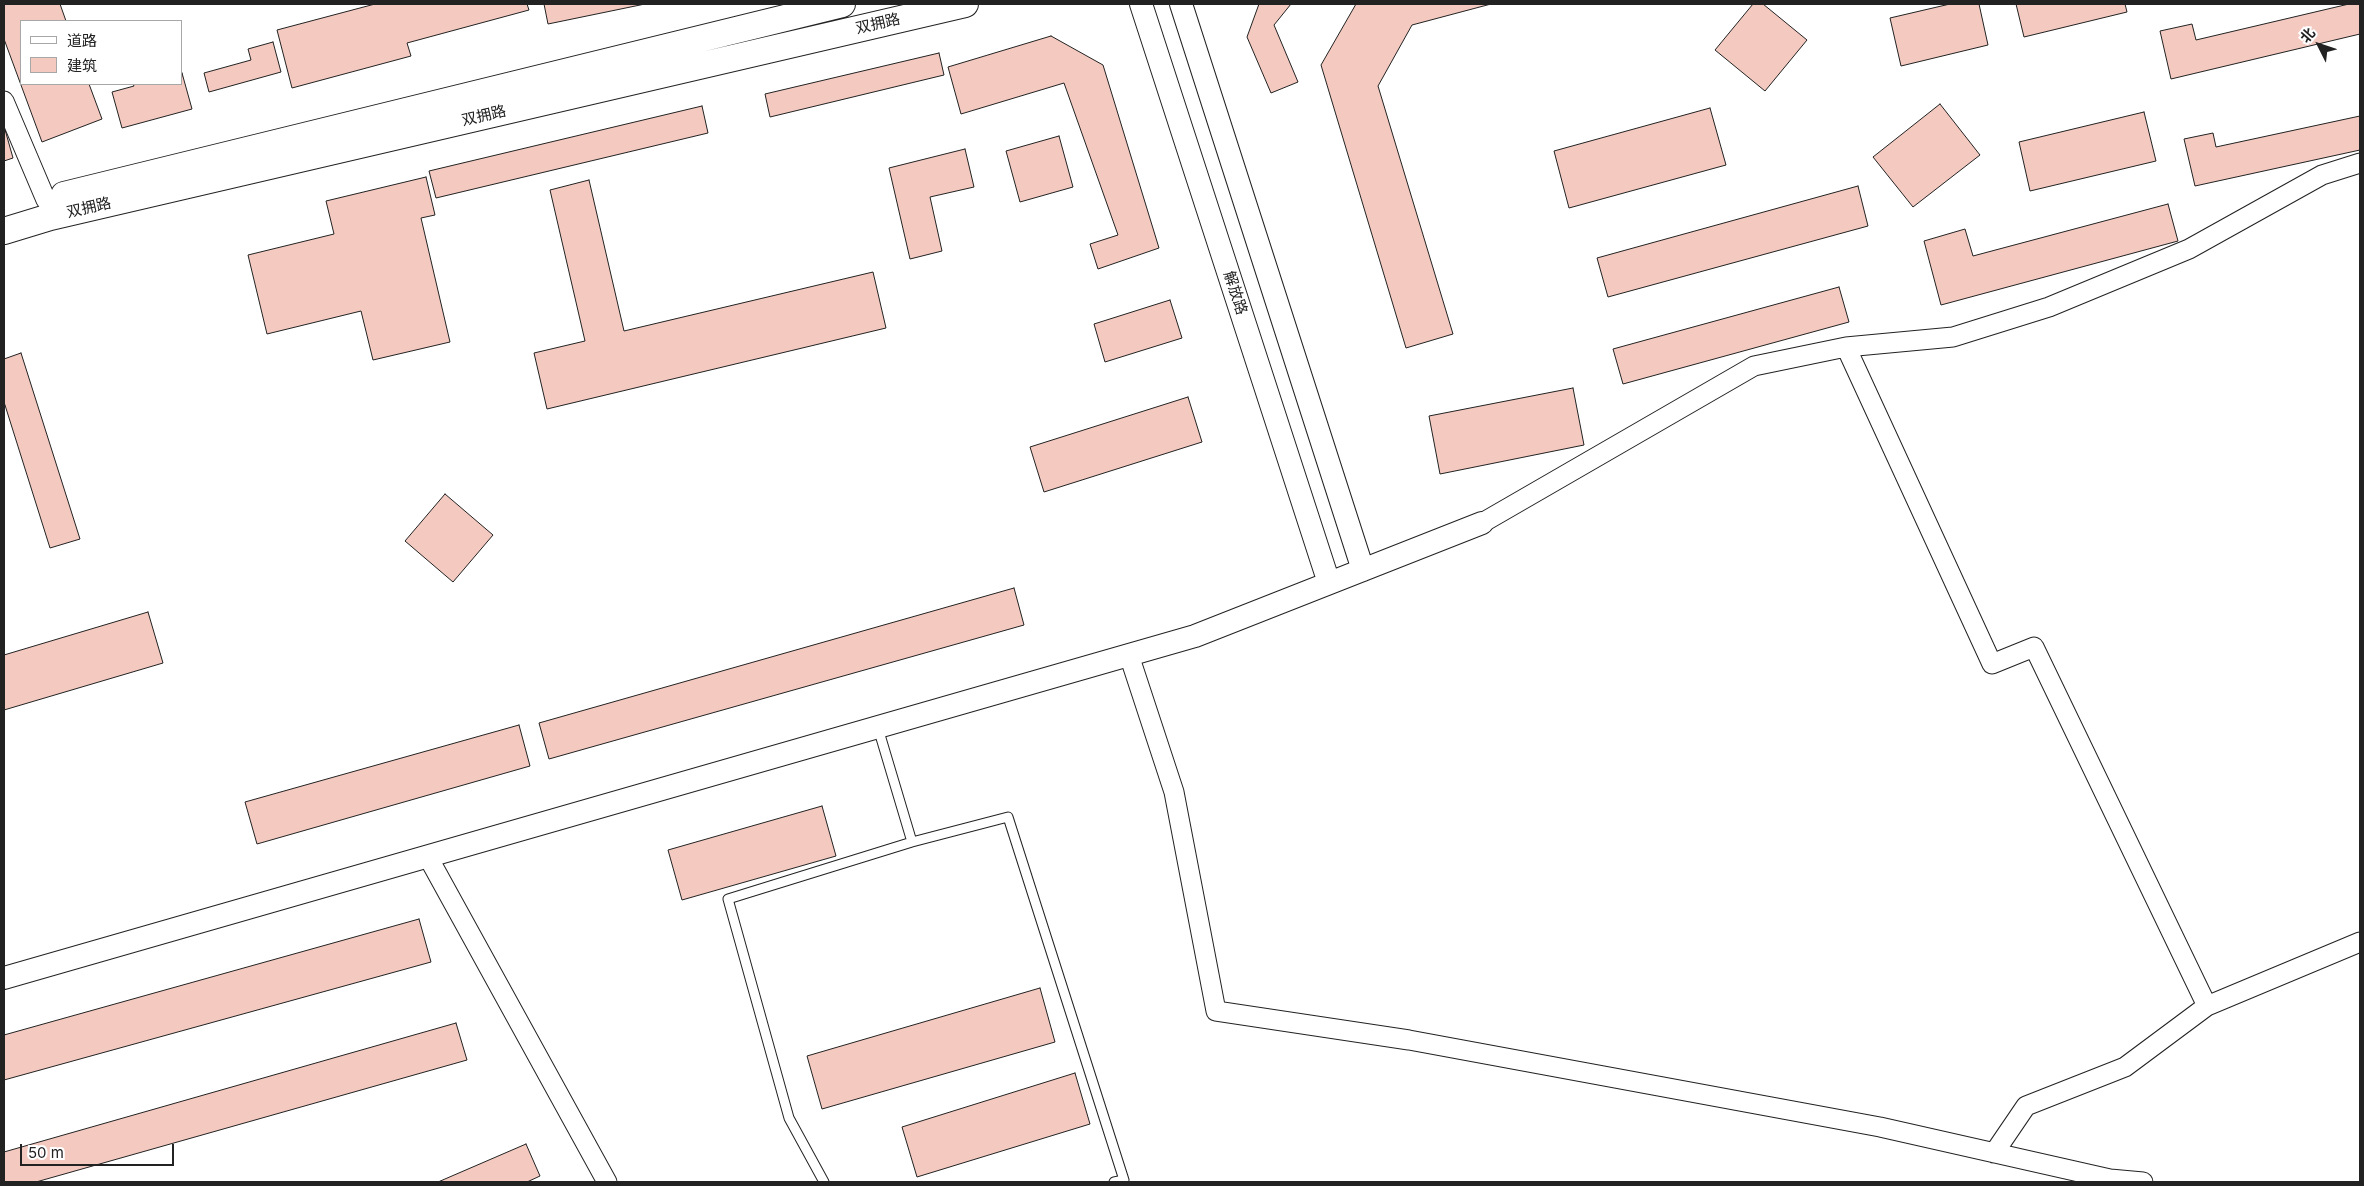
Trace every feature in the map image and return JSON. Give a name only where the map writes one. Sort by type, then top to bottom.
[{"type":"main road","name":"双拥路","points":[[4,212],[46,200],[842,4]]},
{"type":"main road","name":"双拥路","points":[[4,231],[50,217],[965,4]]},
{"type":"street","name":"解放路","points":[[1140,4],[1329,583]]},
{"type":"street","points":[[1181,4],[1363,570]]},
{"type":"street","points":[[4,102],[46,200]]},
{"type":"street","points":[[4,978],[1195,636],[1482,523],[1754,366],[1846,347],[1953,337],[2049,307],[2189,249],[2322,175],[2360,163]]},
{"type":"street","points":[[1846,347],[1992,664],[2034,647],[2207,1006]]},
{"type":"street","points":[[1129,655],[1174,792],[1216,1011],[1409,1040],[1880,1127],[2110,1179],[2143,1182]]},
{"type":"street","points":[[428,857],[607,1182]]},
{"type":"street","points":[[1994,1153],[2026,1106],[2125,1067],[2207,1006],[2360,942]]},
{"type":"lane","points":[[878,728],[912,842]]},
{"type":"lane","points":[[824,1182],[789,1118],[728,899],[912,842],[1008,817],[1124,1180],[1114,1182]]},
{"type":"building","points":[[4,4],[60,4],[66,20],[20,20],[20,82],[4,39]]},
{"type":"building","points":[[375,4],[527,4],[529,10],[407,43],[411,56],[292,88],[277,30]]},
{"type":"building","points":[[544,4],[645,4],[548,24]]},
{"type":"building","points":[[1259,4],[1291,4],[1274,25],[1298,82],[1271,93],[1247,37]]},
{"type":"building","points":[[1356,4],[1491,4],[1412,25],[1378,86],[1453,334],[1406,348],[1321,65]]},
{"type":"building","points":[[1753,4],[1763,4],[1807,40],[1765,91],[1715,50]]},
{"type":"building","points":[[1950,4],[1979,4],[1988,45],[1901,66],[1890,18]]},
{"type":"building","points":[[2016,4],[2125,4],[2127,12],[2024,37]]},
{"type":"building","points":[[2349,4],[2360,4],[2360,34],[2171,79],[2160,31],[2192,24],[2196,40]]},
{"type":"building","points":[[1051,36],[1103,65],[1159,248],[1098,269],[1090,244],[1118,235],[1064,83],[961,114],[948,67]]},
{"type":"building","points":[[273,42],[281,72],[209,92],[204,73],[251,60],[248,49]]},
{"type":"building","points":[[939,53],[944,75],[770,117],[765,94]]},
{"type":"building","points":[[182,73],[192,109],[122,128],[112,92],[134,86],[182,85]]},
{"type":"building","points":[[21,85],[89,85],[102,119],[42,142]]},
{"type":"building","points":[[1940,104],[1980,155],[1913,207],[1873,157]]},
{"type":"building","points":[[702,106],[708,133],[436,198],[429,171]]},
{"type":"building","points":[[1710,108],[1726,165],[1569,208],[1554,151]]},
{"type":"building","points":[[2144,112],[2156,161],[2030,191],[2019,142]]},
{"type":"building","points":[[2360,116],[2360,150],[2195,186],[2184,139],[2213,133],[2216,147]]},
{"type":"building","points":[[4,126],[13,158],[4,161]]},
{"type":"building","points":[[1059,136],[1073,187],[1020,202],[1006,151]]},
{"type":"building","points":[[965,149],[974,187],[930,197],[942,251],[910,259],[889,168]]},
{"type":"building","points":[[426,177],[435,215],[421,218],[450,342],[373,360],[361,311],[267,334],[248,255],[334,234],[326,201]]},
{"type":"building","points":[[589,180],[624,331],[873,272],[886,328],[547,409],[534,353],[585,341],[550,190]]},
{"type":"building","points":[[1858,186],[1868,226],[1608,297],[1597,258]]},
{"type":"building","points":[[2168,204],[2178,241],[1941,305],[1924,241],[1965,229],[1973,256]]},
{"type":"building","points":[[1839,287],[1849,322],[1623,384],[1613,349]]},
{"type":"building","points":[[1170,300],[1182,338],[1105,362],[1094,324]]},
{"type":"building","points":[[21,353],[80,539],[50,548],[4,402],[4,359]]},
{"type":"building","points":[[1573,388],[1584,445],[1440,474],[1429,416]]},
{"type":"building","points":[[1188,397],[1202,442],[1044,492],[1030,447]]},
{"type":"building","points":[[445,494],[493,535],[453,582],[405,541]]},
{"type":"building","points":[[1014,588],[1024,625],[549,759],[539,723]]},
{"type":"building","points":[[148,612],[163,663],[4,710],[4,655]]},
{"type":"building","points":[[519,725],[530,766],[257,844],[245,802]]},
{"type":"building","points":[[822,806],[836,856],[682,900],[668,850]]},
{"type":"building","points":[[419,919],[431,962],[4,1080],[4,1035]]},
{"type":"building","points":[[1040,988],[1055,1042],[822,1109],[807,1056]]},
{"type":"building","points":[[456,1023],[467,1060],[36,1182],[4,1182],[4,1152]]},
{"type":"building","points":[[1075,1073],[1090,1124],[917,1177],[902,1127]]},
{"type":"building","points":[[526,1144],[540,1176],[527,1182],[438,1182]]}]
